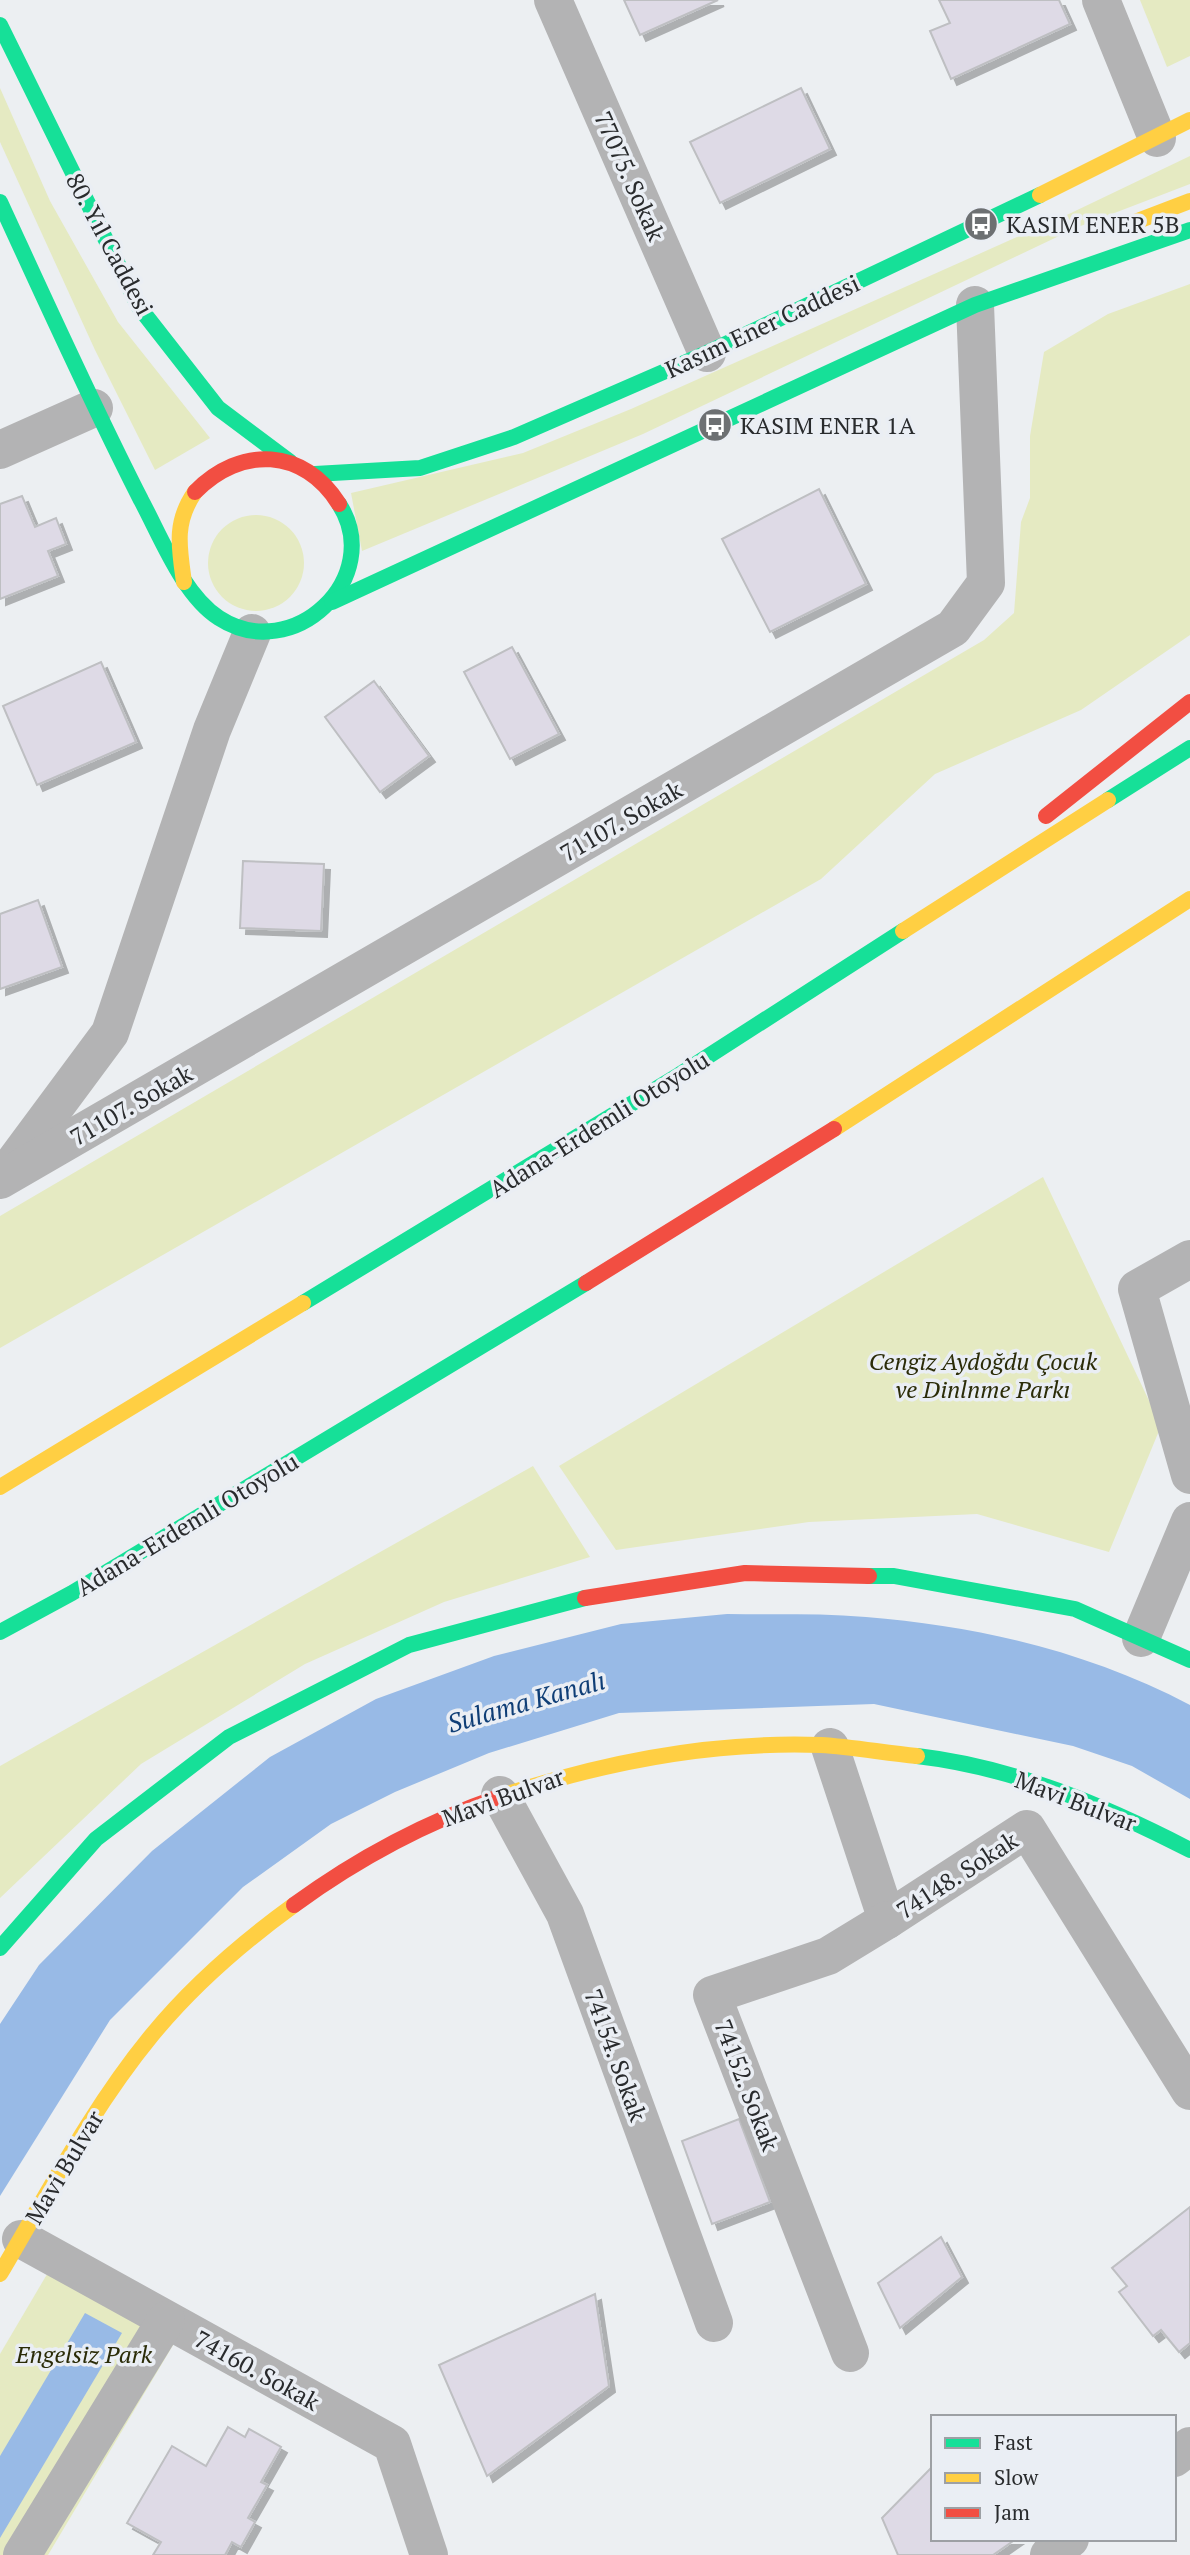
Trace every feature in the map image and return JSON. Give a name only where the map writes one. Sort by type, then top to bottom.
[{"type":"main road","name":"80. Yıl Caddesi","points":[[0,25],[139,307],[218,408],[290,461]]},
{"type":"main road","name":"Kasım Ener Caddesi","points":[[316,474],[372,473],[420,468],[513,437],[707,353],[1190,120]]},
{"type":"main road","points":[[1113,231],[1190,201]]},
{"type":"main road","points":[[0,202],[94,408],[184,582],[201,607],[224,625],[252,633],[282,632],[310,621],[332,602],[732,419],[909,334],[968,299],[1190,230]]},
{"type":"main road","points":[[878,272],[959,252],[1001,232]]},
{"type":"main road","points":[[184,582],[178,525],[189,499],[208,478],[233,463],[261,458],[290,461],[316,474],[336,494],[349,520],[353,548],[347,577],[332,602]]},
{"type":"main road","points":[[881,947],[1190,702]]},
{"type":"main road","name":"Adana-Erdemli Otoyolu","points":[[0,1487],[510,1180],[881,947],[1190,748]]},
{"type":"main road","name":"Adana-Erdemli Otoyolu","points":[[0,1632],[72,1593],[731,1195],[1190,899]]},
{"type":"main road","points":[[0,1948],[96,1839],[229,1737],[409,1645],[606,1592],[745,1573],[894,1576],[1075,1609],[1190,1660]]},
{"type":"main road","points":[[0,1640],[72,1593]]},
{"type":"main road","name":"Mavi Bulvar","points":[[0,2274],[113,2088],[154,2032],[220,1965],[281,1911],[367,1855],[440,1819],[500,1795],[593,1765],[686,1749],[771,1743],[886,1750],[994,1771],[1065,1792],[1121,1815],[1190,1850]]},
{"type":"street","name":"77075. Sokak","points":[[553,0],[707,353]]},
{"type":"street","points":[[1101,0],[1157,138]]},
{"type":"street","name":"71107. Sokak","points":[[1,1180],[953,628],[986,583],[968,299]]},
{"type":"street","points":[[0,450],[94,408]]},
{"type":"street","points":[[1,1180],[110,1033],[212,730],[252,633]]},
{"type":"street","points":[[1190,1259],[1137,1289],[1190,1475]]},
{"type":"street","points":[[1141,1638],[1190,1521]]},
{"type":"street","name":"74148. Sokak","points":[[830,1747],[887,1920],[1027,1829],[1190,2091]]},
{"type":"street","name":"74154. Sokak","points":[[500,1795],[565,1914],[714,2323]]},
{"type":"street","name":"74152. Sokak","points":[[850,2353],[712,1995],[828,1956],[887,1920]]},
{"type":"street","name":"74160. Sokak","points":[[21,2239],[392,2444],[429,2555]]},
{"type":"street","points":[[22,2555],[166,2320]]},
{"type":"street","points":[[1049,2555],[1067,2541]]},
{"type":"green space","points":[[1140,0],[1190,0],[1190,56],[1167,67]]},
{"type":"green space","points":[[0,88],[50,201],[118,322],[210,438],[155,470],[95,350],[0,142]]},
{"type":"green space","points":[[1190,156],[1190,184],[1078,227],[643,434],[362,551],[351,493],[523,453],[631,409],[1071,213]]},
{"type":"green space","points":[[1190,284],[1190,635],[1081,710],[935,774],[821,879],[0,1348],[0,1216],[984,640],[1014,613],[1021,522],[1030,498],[1030,436],[1044,352],[1108,314]]},
{"type":"green space","points":[[256,515],[274,519],[290,529],[300,545],[304,563],[300,581],[290,597],[274,607],[256,611],[238,607],[222,597],[212,581],[208,563],[212,545],[222,529],[238,519]]},
{"type":"green space","name":"Cengiz Aydoğdu Çocuk ve Dinlnme Parkı","points":[[1043,1177],[1161,1426],[1109,1552],[977,1514],[809,1522],[616,1550],[559,1466]]},
{"type":"green space","points":[[533,1466],[590,1557],[444,1602],[305,1664],[141,1764],[0,1898],[0,1766]]},
{"type":"green space","name":"Engelsiz Park","points":[[56,2259],[191,2315],[48,2555],[0,2555],[0,2354]]},
{"type":"water","name":"Sulama Kanalı","points":[[727,1614],[849,1616],[950,1627],[1032,1644],[1113,1670],[1190,1705],[1190,1799],[1132,1766],[1073,1746],[874,1704],[619,1713],[489,1753],[395,1792],[331,1824],[243,1887],[110,2020],[0,2196],[0,2024],[39,1965],[152,1851],[270,1757],[376,1699],[494,1656],[621,1624]]},
{"type":"water","points":[[85,2313],[122,2333],[0,2538],[0,2456]]},
{"type":"building","points":[[624,0],[718,0],[640,35]]},
{"type":"building","points":[[939,0],[1059,0],[1070,24],[951,79],[930,31],[950,23]]},
{"type":"building","points":[[801,88],[830,149],[720,203],[690,142]]},
{"type":"building","points":[[819,489],[866,584],[770,632],[722,539]]},
{"type":"building","points":[[22,496],[35,527],[56,518],[66,544],[48,551],[58,576],[0,599],[0,504]]},
{"type":"building","points":[[512,647],[559,734],[510,759],[464,672]]},
{"type":"building","points":[[101,662],[136,742],[37,785],[3,706]]},
{"type":"building","points":[[374,681],[429,756],[380,792],[325,717]]},
{"type":"building","points":[[243,861],[324,864],[321,931],[240,928]]},
{"type":"building","points":[[38,900],[62,967],[0,989],[0,914]]},
{"type":"building","points":[[739,2119],[770,2202],[712,2224],[682,2141]]},
{"type":"building","points":[[1190,2207],[1190,2343],[1179,2352],[1161,2330],[1153,2336],[1119,2292],[1127,2286],[1112,2268]]},
{"type":"building","points":[[941,2237],[962,2277],[900,2328],[878,2283]]},
{"type":"building","points":[[595,2294],[609,2386],[487,2476],[439,2365]]},
{"type":"building","points":[[228,2427],[245,2437],[249,2429],[281,2447],[261,2482],[267,2485],[248,2518],[255,2522],[241,2547],[232,2542],[225,2555],[153,2555],[161,2542],[127,2523],[172,2446],[206,2466]]},
{"type":"building","points":[[931,2468],[931,2541],[1013,2541],[993,2555],[898,2555],[882,2518]]},
{"type":"traffic: fast","points":[[0,25],[139,307],[218,408],[290,462]]},
{"type":"traffic: fast","points":[[315,474],[420,468],[514,437],[707,353],[1040,195]]},
{"type":"traffic: fast","points":[[0,202],[122,463],[165,548],[194,595],[206,608],[219,618],[247,630],[276,631],[302,622],[324,606],[341,585],[350,559],[350,532],[339,504]]},
{"type":"traffic: fast","points":[[332,602],[975,305],[1190,230]]},
{"type":"traffic: fast","points":[[1108,800],[1190,748]]},
{"type":"traffic: fast","points":[[303,1303],[679,1075],[903,931]]},
{"type":"traffic: fast","points":[[0,1632],[72,1593],[586,1283]]},
{"type":"traffic: fast","points":[[869,1576],[894,1576],[1075,1609],[1190,1660]]},
{"type":"traffic: fast","points":[[0,1948],[96,1839],[229,1737],[409,1645],[585,1598]]},
{"type":"traffic: fast","points":[[917,1756],[988,1769],[1058,1791],[1125,1818],[1190,1850]]},
{"type":"traffic: slow","points":[[1040,195],[1190,120]]},
{"type":"traffic: slow","points":[[1135,222],[1190,201]]},
{"type":"traffic: slow","points":[[184,582],[180,546],[181,524],[195,492]]},
{"type":"traffic: slow","points":[[903,931],[1108,800]]},
{"type":"traffic: slow","points":[[834,1129],[1190,899]]},
{"type":"traffic: slow","points":[[0,1487],[303,1303]]},
{"type":"traffic: slow","points":[[499,1797],[618,1764],[698,1750],[821,1745],[917,1756]]},
{"type":"traffic: slow","points":[[0,2274],[90,2121],[152,2035],[219,1965],[294,1905]]},
{"type":"traffic: jam","points":[[195,492],[232,466],[252,460],[271,459],[290,463],[308,472],[325,485],[339,504]]},
{"type":"traffic: jam","points":[[1046,816],[1190,702]]},
{"type":"traffic: jam","points":[[586,1283],[834,1129]]},
{"type":"traffic: jam","points":[[585,1598],[745,1573],[869,1576]]},
{"type":"traffic: jam","points":[[294,1905],[342,1872],[393,1843],[445,1818],[499,1797]]},
{"type":"place","name":"KASIM ENER 5B","points":[[981,224]]},
{"type":"place","name":"KASIM ENER 1A","points":[[715,425]]}]
